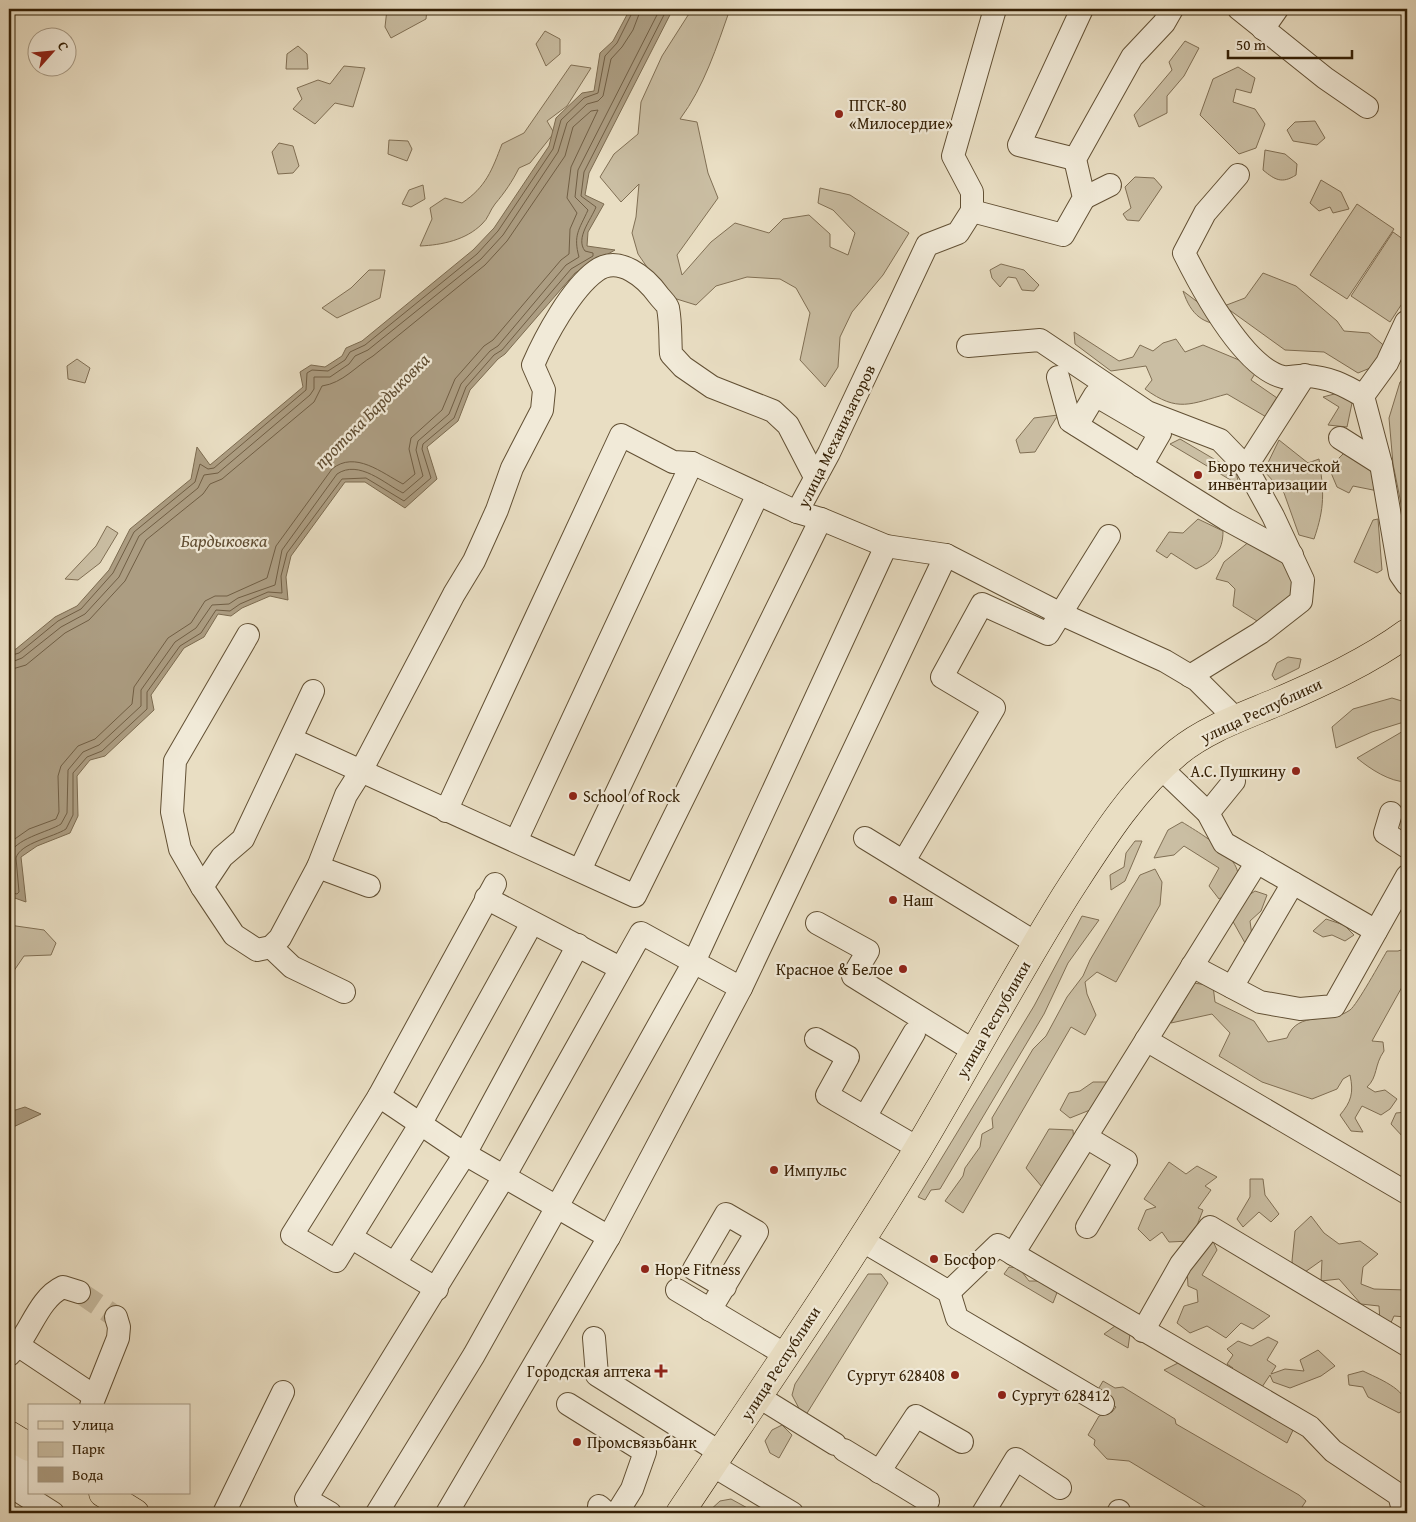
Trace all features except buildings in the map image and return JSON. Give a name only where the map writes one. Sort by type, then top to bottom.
[{"type":"main road","name":"улица Республики","points":[[680,1513],[759,1397],[861,1240],[918,1148],[1036,943],[1100,841],[1139,789],[1191,743],[1236,719],[1301,692],[1366,658],[1407,633]]},
{"type":"main road","points":[[105,1494],[135,1513]]},
{"type":"street","points":[[996,9],[953,156],[972,192],[972,211],[1063,235],[1084,198],[1110,186]]},
{"type":"street","points":[[1075,159],[1019,145],[1082,9]]},
{"type":"street","points":[[1084,198],[1075,159],[1132,57],[1164,23],[1172,9]]},
{"type":"street","points":[[1239,9],[1366,107]]},
{"type":"street","points":[[1263,28],[1277,9]]},
{"type":"street","points":[[1238,175],[1205,213],[1184,254],[1204,293],[1225,325],[1260,365],[1284,377],[1305,375],[1335,380],[1363,396],[1381,464],[1400,574],[1407,584]]},
{"type":"street","name":"улица Механизаторов","points":[[972,211],[958,233],[927,246],[829,453],[797,512],[821,519],[886,546],[946,555],[1059,613],[1166,661],[1197,680],[1236,719]]},
{"type":"street","points":[[248,635],[175,761],[172,812],[180,849],[202,887],[234,935],[257,950],[271,947],[280,938],[318,867],[346,795],[360,773],[454,594],[474,561],[497,510],[512,468],[542,410],[544,390],[533,365],[543,342],[581,285],[597,270],[615,264],[635,272],[650,284],[668,307],[670,354],[683,367],[712,387],[773,411],[788,425],[815,477]]},
{"type":"street","points":[[1363,396],[1387,363],[1406,322]]},
{"type":"street","points":[[968,346],[1040,340],[1147,412],[1220,440],[1246,467],[1292,555],[1302,580],[1301,601],[1260,633],[1190,676]]},
{"type":"street","points":[[1246,467],[1305,375]]},
{"type":"street","points":[[1058,378],[1070,421],[1226,519],[1292,555]]},
{"type":"street","points":[[1077,425],[1095,395],[1160,433],[1141,466]]},
{"type":"street","points":[[446,811],[621,435],[673,462],[692,463],[797,512]]},
{"type":"street","points":[[1340,438],[1381,464]]},
{"type":"street","points":[[516,841],[692,463]]},
{"type":"street","points":[[580,870],[758,494]]},
{"type":"street","points":[[290,740],[634,896],[821,519]]},
{"type":"street","points":[[904,861],[994,708],[942,677],[982,604],[1048,634],[1059,613],[1109,536]]},
{"type":"street","points":[[377,1513],[474,1355],[694,962],[886,546]]},
{"type":"street","points":[[447,1513],[609,1237],[741,988],[946,555]]},
{"type":"street","points":[[202,887],[222,857],[243,839],[314,691]]},
{"type":"street","points":[[1161,768],[1208,813],[1224,843],[1376,930]]},
{"type":"street","points":[[1208,813],[1234,781]]},
{"type":"street","points":[[1391,813],[1385,833],[1407,847]]},
{"type":"street","points":[[865,838],[1036,943]]},
{"type":"street","points":[[1013,1254],[1257,862]]},
{"type":"street","points":[[318,867],[369,886]]},
{"type":"street","points":[[1192,966],[1260,1002],[1300,1009],[1334,1006],[1376,930],[1400,907],[1407,876]]},
{"type":"street","points":[[1232,987],[1293,883]]},
{"type":"street","points":[[532,923],[421,1123],[352,1238],[336,1261],[292,1235],[379,1096],[491,891],[532,923],[620,968]]},
{"type":"street","points":[[817,923],[868,951],[853,976],[974,1051]]},
{"type":"street","points":[[330,1513],[306,1499],[504,1178],[640,933],[741,988]]},
{"type":"street","points":[[395,1263],[465,1154],[578,945]]},
{"type":"street","points":[[271,947],[292,967],[344,992]]},
{"type":"street","points":[[865,1117],[914,1033]]},
{"type":"street","points":[[816,1039],[848,1057],[828,1094],[918,1148]]},
{"type":"street","points":[[1146,1040],[1407,1193]]},
{"type":"street","points":[[379,1096],[504,1178],[609,1237]]},
{"type":"street","points":[[1086,1137],[1126,1161],[1087,1227]]},
{"type":"street","points":[[1143,1331],[1181,1264],[1210,1227],[1407,1345]]},
{"type":"street","points":[[352,1238],[437,1289]]},
{"type":"street","points":[[861,1240],[950,1292],[957,1318],[1103,1404]]},
{"type":"street","points":[[950,1292],[998,1245],[1310,1427],[1333,1451],[1399,1495],[1404,1513]]},
{"type":"street","points":[[79,1292],[63,1287],[51,1292],[14,1351],[92,1401],[118,1338],[119,1327],[116,1317]]},
{"type":"street","points":[[710,1310],[725,1287]]},
{"type":"street","points":[[677,1290],[786,1355]]},
{"type":"street","points":[[594,1338],[597,1375],[792,1513]]},
{"type":"street","points":[[224,1513],[283,1392]]},
{"type":"street","points":[[759,1397],[928,1501]]},
{"type":"street","points":[[568,1404],[645,1452],[632,1489],[608,1511]]},
{"type":"street","points":[[879,1472],[916,1416],[962,1442]]},
{"type":"street","points":[[19,1441],[18,1472],[20,1492],[53,1513]]},
{"type":"street","points":[[982,1513],[1016,1460],[1060,1488]]},
{"type":"green space","points":[[387,9],[427,9],[426,19],[391,38],[385,27]]},
{"type":"green space","points":[[692,9],[730,9],[703,80],[689,107],[680,119],[697,122],[708,173],[718,198],[677,255],[682,275],[711,242],[735,223],[769,233],[783,219],[809,215],[830,234],[830,247],[848,255],[855,233],[833,210],[818,203],[820,188],[850,195],[909,233],[883,275],[852,312],[840,337],[838,367],[825,387],[800,360],[810,313],[796,288],[780,279],[747,277],[716,286],[696,305],[667,296],[638,254],[632,233],[636,217],[639,184],[621,202],[600,177],[614,154],[638,134],[641,102],[662,56]]},
{"type":"green space","points":[[545,31],[560,39],[560,54],[546,66],[536,44]]},
{"type":"green space","points":[[1185,41],[1199,48],[1184,76],[1167,96],[1167,113],[1139,127],[1134,115],[1172,70],[1169,62]]},
{"type":"green space","points":[[298,46],[307,54],[308,69],[286,69],[287,54]]},
{"type":"green space","points":[[571,65],[591,68],[567,106],[547,121],[554,133],[530,163],[519,168],[484,222],[469,234],[453,241],[420,246],[432,219],[430,208],[445,198],[462,203],[477,191],[491,170],[502,144],[524,133]]},
{"type":"green space","points":[[344,66],[365,68],[353,107],[335,103],[315,124],[293,109],[302,99],[297,88],[318,80],[330,84]]},
{"type":"green space","points":[[1238,67],[1255,78],[1251,93],[1236,89],[1233,102],[1255,109],[1265,124],[1256,148],[1239,154],[1200,115],[1213,79]]},
{"type":"green space","points":[[1315,121],[1325,138],[1317,145],[1293,141],[1287,130],[1295,122]]},
{"type":"green space","points":[[389,140],[408,141],[412,149],[407,161],[388,154]]},
{"type":"green space","points":[[279,143],[293,146],[299,166],[293,173],[278,174],[272,152]]},
{"type":"green space","points":[[1265,150],[1285,154],[1297,164],[1296,175],[1279,180],[1263,170]]},
{"type":"green space","points":[[1135,177],[1154,178],[1162,187],[1139,221],[1127,220],[1123,214],[1131,208],[1125,187]]},
{"type":"green space","points":[[1321,180],[1341,192],[1349,209],[1333,213],[1330,207],[1319,211],[1310,203]]},
{"type":"green space","points":[[423,185],[425,199],[411,207],[402,204],[409,190]]},
{"type":"green space","points":[[1357,204],[1394,229],[1347,299],[1310,275]]},
{"type":"green space","points":[[1393,232],[1407,242],[1407,296],[1390,322],[1351,296]]},
{"type":"green space","points":[[1001,264],[1024,270],[1039,285],[1034,291],[1022,290],[1016,278],[1008,277],[1000,287],[992,278],[990,270]]},
{"type":"green space","points":[[369,270],[385,270],[380,298],[337,318],[322,308],[351,288]]},
{"type":"green space","points":[[1263,273],[1296,286],[1337,321],[1344,331],[1369,333],[1387,348],[1375,366],[1358,373],[1324,352],[1285,350],[1224,306],[1245,298]]},
{"type":"green space","points":[[1183,291],[1228,325],[1219,325],[1199,317],[1190,306]]},
{"type":"green space","points":[[1074,332],[1119,361],[1133,357],[1140,345],[1153,351],[1163,343],[1176,339],[1185,352],[1203,345],[1239,360],[1263,361],[1251,380],[1280,400],[1268,418],[1227,394],[1193,403],[1176,404],[1156,397],[1145,389],[1152,380],[1146,366],[1111,371],[1075,344]]},
{"type":"green space","points":[[77,359],[90,368],[85,383],[68,379],[67,366]]},
{"type":"green space","points":[[1407,379],[1407,533],[1393,464],[1389,418],[1400,382]]},
{"type":"green space","points":[[1338,393],[1352,403],[1347,427],[1328,425],[1339,407],[1323,397]]},
{"type":"green space","points":[[1058,415],[1035,452],[1020,453],[1016,440],[1034,418]]},
{"type":"green space","points":[[1180,439],[1236,472],[1239,485],[1170,444]]},
{"type":"green space","points":[[1279,440],[1308,463],[1319,459],[1322,481],[1322,508],[1314,539],[1299,535],[1284,493],[1264,471]]},
{"type":"green space","points":[[1344,453],[1375,471],[1378,491],[1353,486],[1349,493],[1337,487],[1329,468]]},
{"type":"green space","points":[[1198,519],[1223,531],[1219,550],[1212,559],[1196,569],[1171,553],[1167,558],[1156,551],[1169,532],[1183,533]]},
{"type":"green space","points":[[1378,519],[1382,570],[1377,573],[1354,562],[1373,520]]},
{"type":"green space","points":[[107,526],[118,533],[100,563],[78,580],[65,579],[96,546]]},
{"type":"green space","points":[[1250,541],[1286,561],[1294,576],[1295,586],[1295,600],[1257,621],[1233,606],[1235,589],[1228,582],[1216,579],[1224,562]]},
{"type":"green space","points":[[1288,657],[1301,659],[1299,668],[1275,680],[1272,675],[1277,663]]},
{"type":"green space","points":[[1392,698],[1405,702],[1407,721],[1372,732],[1336,748],[1332,727],[1353,709]]},
{"type":"green space","points":[[1405,730],[1407,731],[1407,782],[1394,780],[1380,774],[1357,758]]},
{"type":"green space","points":[[1182,822],[1218,846],[1229,856],[1236,867],[1238,878],[1233,889],[1219,899],[1209,886],[1219,868],[1184,846],[1174,855],[1154,858],[1168,830]]},
{"type":"green space","points":[[1135,841],[1142,841],[1125,881],[1111,890],[1110,875],[1124,867],[1126,853]]},
{"type":"green space","points":[[1155,869],[1162,882],[1160,905],[1116,982],[1097,972],[1085,982],[1087,994],[1096,1015],[1085,1035],[1071,1027],[963,1213],[945,1201],[963,1176],[965,1168],[980,1147],[982,1134],[993,1128],[992,1118],[1033,1049],[1046,1036],[1067,997],[1083,976],[1090,960],[1140,875]]},
{"type":"green space","points":[[1255,891],[1267,895],[1261,911],[1250,921],[1252,936],[1245,943],[1231,918],[1243,899]]},
{"type":"green space","points":[[1082,916],[1099,920],[1068,963],[1044,1014],[940,1189],[931,1190],[925,1200],[918,1197],[1034,1006]]},
{"type":"green space","points":[[1326,919],[1344,925],[1354,935],[1345,941],[1332,935],[1323,937],[1313,931]]},
{"type":"green space","points":[[9,925],[44,930],[56,943],[51,955],[24,956],[9,978]]},
{"type":"green space","points":[[1407,948],[1407,978],[1372,1041],[1383,1042],[1384,1051],[1373,1079],[1367,1087],[1375,1092],[1385,1090],[1397,1099],[1390,1109],[1381,1115],[1362,1106],[1355,1118],[1363,1132],[1351,1131],[1340,1115],[1351,1097],[1350,1075],[1343,1079],[1337,1089],[1312,1099],[1262,1082],[1219,1056],[1230,1033],[1212,1014],[1171,1023],[1194,983],[1213,986],[1215,1002],[1254,1021],[1268,1042],[1287,1038],[1292,1029],[1306,1020],[1333,1017],[1350,1010],[1387,951],[1398,951]]},
{"type":"green space","points":[[1093,1082],[1107,1082],[1095,1108],[1070,1118],[1060,1110],[1069,1093],[1080,1091]]},
{"type":"green space","points":[[1407,1112],[1407,1138],[1404,1138],[1391,1124],[1396,1113]]},
{"type":"green space","points":[[1049,1129],[1073,1130],[1074,1145],[1042,1187],[1026,1168]]},
{"type":"green space","points":[[1169,1162],[1186,1174],[1197,1166],[1217,1177],[1205,1186],[1211,1190],[1198,1208],[1203,1210],[1191,1241],[1169,1242],[1162,1232],[1150,1241],[1138,1229],[1146,1210],[1156,1207],[1144,1199]]},
{"type":"green space","points":[[1250,1179],[1263,1179],[1265,1195],[1279,1214],[1271,1222],[1259,1212],[1243,1227],[1237,1219],[1250,1197]]},
{"type":"green space","points":[[1311,1216],[1324,1233],[1339,1244],[1360,1241],[1378,1254],[1363,1267],[1361,1284],[1374,1289],[1407,1290],[1407,1315],[1405,1317],[1394,1316],[1389,1327],[1380,1322],[1379,1306],[1361,1304],[1339,1279],[1321,1281],[1322,1260],[1305,1272],[1294,1272],[1292,1261],[1295,1231]]},
{"type":"green space","points":[[1212,1239],[1217,1250],[1202,1275],[1270,1316],[1253,1329],[1241,1323],[1226,1338],[1207,1326],[1190,1333],[1177,1323],[1184,1306],[1198,1302],[1197,1290],[1188,1286],[1187,1270]]},
{"type":"green space","points":[[1009,1267],[1019,1268],[1029,1281],[1042,1281],[1058,1290],[1053,1303],[1004,1274]]},
{"type":"green space","points":[[868,1274],[881,1274],[888,1283],[804,1418],[792,1395],[795,1384]]},
{"type":"green space","points":[[1115,1326],[1130,1334],[1128,1348],[1104,1334]]},
{"type":"green space","points":[[1268,1337],[1278,1342],[1267,1360],[1276,1366],[1271,1374],[1285,1369],[1304,1371],[1300,1360],[1318,1350],[1335,1366],[1321,1376],[1290,1388],[1273,1382],[1270,1375],[1262,1387],[1294,1428],[1287,1443],[1164,1370],[1180,1362],[1229,1371],[1233,1368],[1227,1364],[1233,1355],[1227,1349],[1238,1341],[1251,1346]]},
{"type":"green space","points":[[1363,1371],[1397,1390],[1406,1401],[1407,1407],[1399,1413],[1368,1397],[1363,1387],[1349,1385],[1348,1375]]},
{"type":"green space","points":[[1103,1381],[1115,1388],[1123,1387],[1175,1419],[1176,1424],[1299,1495],[1306,1501],[1298,1513],[1215,1513],[1129,1461],[1107,1459],[1094,1445],[1095,1440],[1088,1435],[1099,1416],[1112,1412],[1116,1407],[1096,1393]]},
{"type":"green space","points":[[782,1425],[792,1435],[779,1458],[770,1453],[765,1441],[772,1430]]},
{"type":"green space","points":[[731,1499],[751,1510],[748,1513],[707,1513],[720,1501]]},
{"type":"water","name":"Бардыковка","points":[[630,9],[673,9],[589,173],[585,195],[604,204],[588,232],[587,246],[615,250],[575,273],[505,354],[498,359],[470,390],[458,421],[427,447],[437,479],[405,508],[365,482],[345,482],[291,556],[286,577],[288,600],[270,596],[242,608],[231,616],[218,614],[204,637],[184,648],[151,695],[154,710],[105,756],[90,760],[77,776],[78,816],[70,833],[37,846],[21,857],[26,902],[9,896],[9,652],[16,649],[55,617],[77,606],[109,570],[130,529],[191,479],[197,447],[210,465],[303,387],[300,372],[311,365],[325,367],[342,356],[346,348],[362,341],[473,250],[494,228],[549,146],[556,118],[582,93],[594,91],[600,53],[613,41]]},
{"type":"water","points":[[25,1107],[41,1114],[9,1129],[9,1112]]},
{"type":"tunnel","points":[[79,1292],[116,1317]]},
{"type":"place","name":"ПГСК-80 «Милосердие»","points":[[839,114]]},
{"type":"place","name":"Бюро технической инвентаризации","points":[[1198,475]]},
{"type":"place","name":"А.С. Пушкину","points":[[1296,771]]},
{"type":"place","name":"School of Rock","points":[[573,796]]},
{"type":"place","name":"Наш","points":[[893,900]]},
{"type":"place","name":"Красное & Белое","points":[[903,969]]},
{"type":"place","name":"Импульс","points":[[774,1170]]},
{"type":"place","name":"Босфор","points":[[934,1259]]},
{"type":"place","name":"Hope Fitness","points":[[645,1269]]},
{"type":"place","name":"Городская аптека","points":[[661,1371]]},
{"type":"place","name":"Сургут 628408","points":[[955,1375]]},
{"type":"place","name":"Сургут 628412","points":[[1002,1395]]},
{"type":"place","name":"Промсвязьбанк","points":[[577,1442]]},
{"type":"water label","name":"протока Бардыковка","points":[[372,411]]}]
